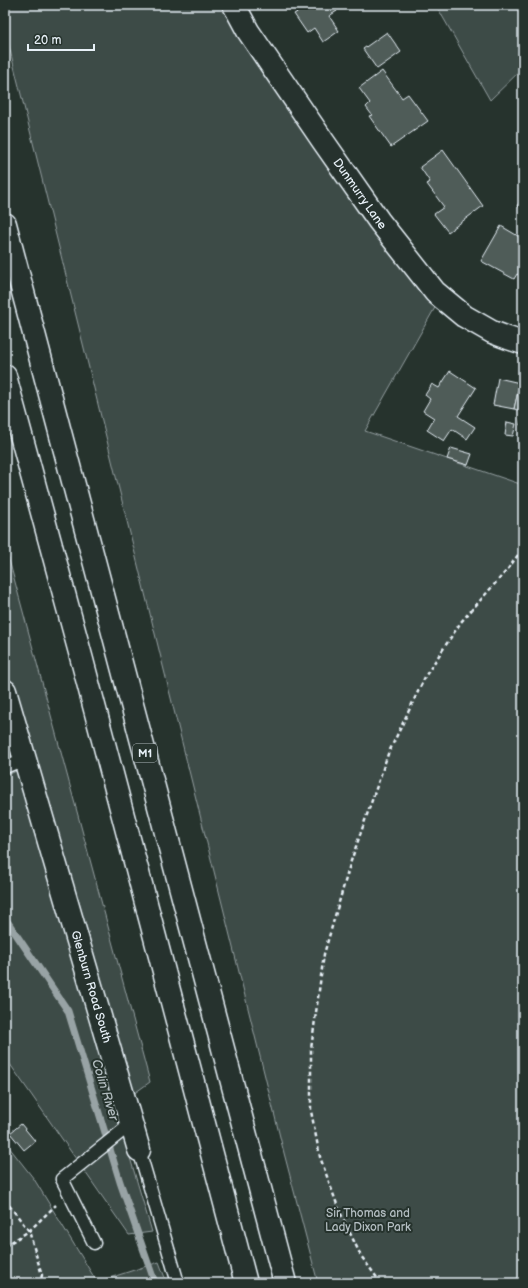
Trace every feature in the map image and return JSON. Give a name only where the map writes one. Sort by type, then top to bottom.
[{"type":"main road","name":"Dunmurry Lane","points":[[234,5],[248,31],[379,221],[435,292],[464,316],[508,338],[523,343]]},
{"type":"main road","name":"M1","points":[[5,224],[285,1283]]},
{"type":"main road","points":[[5,376],[82,660],[246,1283]]},
{"type":"main road","name":"Glenburn Road South","points":[[5,691],[15,763],[125,1128],[139,1150]]},
{"type":"lane","points":[[94,1243],[62,1179],[125,1128]]},
{"type":"lane","name":"Glenburn Road South","points":[[139,1150],[178,1283]]},
{"type":"path","points":[[381,1283],[361,1256],[339,1210],[320,1157],[311,1111],[312,1049],[324,954],[351,861],[388,754],[426,675],[462,622],[508,569],[523,548]]},
{"type":"path","points":[[5,1246],[29,1231],[69,1193]]},
{"type":"path","points":[[6,1202],[29,1231],[42,1275],[40,1283]]},
{"type":"green space","name":"Sir Thomas and Lady Dixon Park","points":[[5,5],[234,5],[441,297],[365,431],[523,485],[523,1283],[318,1283],[284,1153],[5,30]]},
{"type":"green space","points":[[436,5],[523,5],[523,68],[490,100]]},
{"type":"green space","points":[[5,545],[150,1082],[115,1107],[152,1232],[129,1235],[5,1057],[5,776],[21,769],[16,753],[5,757]]},
{"type":"green space","points":[[5,1142],[34,1179],[97,1282],[159,1262],[167,1283],[5,1283]]},
{"type":"building","points":[[295,5],[333,5],[337,11],[329,16],[339,31],[323,42],[314,28],[307,33],[294,14],[299,11]]},
{"type":"building","points":[[387,32],[401,52],[377,69],[363,49]]},
{"type":"building","points":[[382,71],[402,98],[408,94],[428,121],[391,147],[369,116],[372,115],[366,107],[370,103],[359,88]]},
{"type":"building","points":[[443,150],[483,206],[448,232],[434,214],[444,207],[427,184],[430,182],[420,167]]},
{"type":"building","points":[[523,197],[523,209],[517,206]]},
{"type":"building","points":[[501,226],[523,239],[523,277],[517,274],[514,279],[481,261]]},
{"type":"building","points":[[450,371],[476,388],[458,416],[475,427],[467,439],[452,429],[444,441],[427,430],[434,418],[423,411],[430,399],[425,395],[432,384],[439,388]]},
{"type":"building","points":[[498,378],[520,383],[514,409],[493,405]]},
{"type":"building","points":[[520,383],[523,384],[523,411],[514,409]]},
{"type":"building","points":[[523,412],[523,426],[520,425]]},
{"type":"building","points":[[507,422],[516,424],[513,436],[505,435]]},
{"type":"building","points":[[451,448],[472,454],[468,465],[447,459]]},
{"type":"building","points":[[21,1124],[35,1141],[24,1150],[10,1133]]},
{"type":"waterway","name":"Colin River","points":[[5,918],[68,1011],[120,1182],[155,1283]]}]
